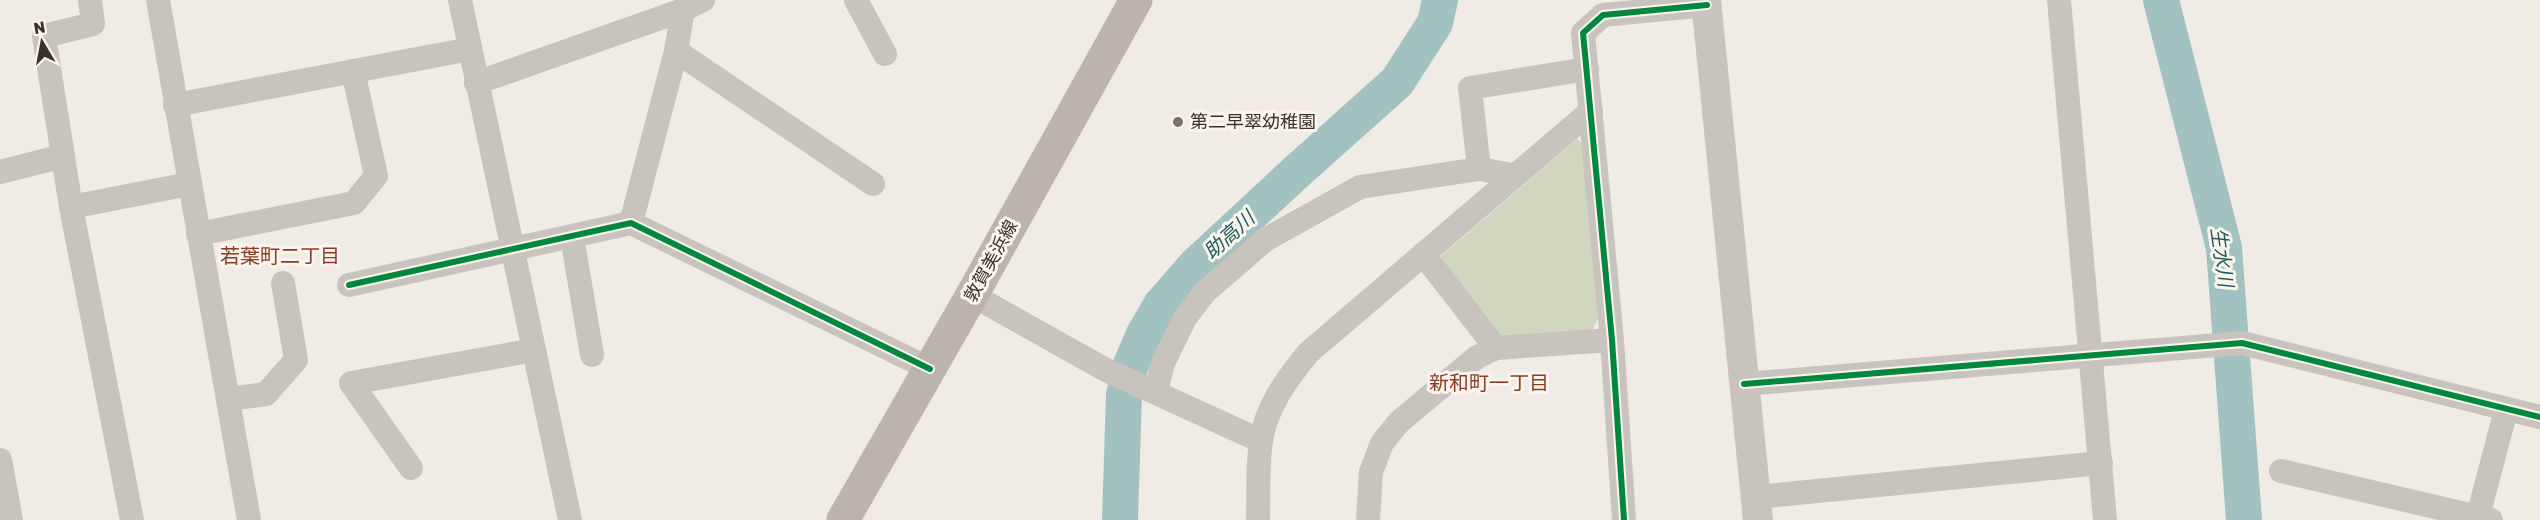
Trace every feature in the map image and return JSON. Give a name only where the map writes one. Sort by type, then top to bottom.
[{"type":"main road","name":"敦賀美浜線","points":[[843,520],[972,295],[1136,0]]},
{"type":"street","points":[[90,0],[93,24],[44,36],[71,207],[132,520]]},
{"type":"street","points":[[158,0],[249,520]]},
{"type":"street","points":[[460,0],[569,520]]},
{"type":"street","points":[[856,0],[885,54]]},
{"type":"street","points":[[2059,0],[2102,463],[2105,520]]},
{"type":"street","points":[[1624,520],[1612,339],[1583,33],[1603,15],[1706,3],[1757,509],[2102,463]]},
{"type":"street","points":[[476,83],[693,5]]},
{"type":"street","points":[[631,223],[676,51],[693,5]]},
{"type":"street","points":[[175,105],[470,49]]},
{"type":"street","points":[[676,51],[873,184]]},
{"type":"street","points":[[1479,170],[1470,88],[1587,69]]},
{"type":"street","points":[[198,234],[354,203],[376,176],[353,71]]},
{"type":"street","points":[[1258,520],[1261,441],[1274,402],[1285,382],[1308,353],[1513,175],[1591,111]]},
{"type":"street","points":[[0,172],[63,156]]},
{"type":"street","points":[[1156,391],[1163,363],[1185,318],[1205,292],[1265,240],[1360,188],[1479,170],[1513,175]]},
{"type":"street","points":[[71,207],[189,184]]},
{"type":"street","points":[[349,285],[631,223],[930,369]]},
{"type":"street","points":[[572,237],[592,355]]},
{"type":"street","points":[[1423,254],[1496,348]]},
{"type":"street","points":[[229,399],[266,394],[296,360],[283,283]]},
{"type":"street","points":[[972,295],[1106,370],[1261,441]]},
{"type":"street","points":[[1368,520],[1371,472],[1382,443],[1398,422],[1477,357],[1496,348],[1612,339]]},
{"type":"street","points":[[1744,384],[2242,343],[2540,417]]},
{"type":"street","points":[[411,468],[351,383],[534,350]]},
{"type":"street","points":[[2281,471],[2482,519],[2506,410]]},
{"type":"street","points":[[0,460],[11,520]]},
{"type":"green space","points":[[1577,139],[1585,144],[1599,316],[1591,333],[1500,337],[1441,268],[1441,256]]},
{"type":"waterway","name":"助高川","points":[[1120,520],[1124,395],[1130,367],[1144,334],[1161,305],[1194,267],[1397,82],[1435,23],[1440,0]]},
{"type":"waterway","name":"生水川","points":[[2161,0],[2224,248],[2244,520]]},
{"type":"cycle path","points":[[1624,520],[1612,340],[1583,33],[1603,15],[1707,5]]},
{"type":"cycle path","points":[[349,285],[631,223],[930,369]]},
{"type":"cycle path","points":[[1744,384],[2242,343],[2540,417]]},
{"type":"place","name":"第二早翠幼稚園","points":[[1178,122]]},
{"type":"district","name":"若葉町二丁目","points":[[280,256]]},
{"type":"district","name":"新和町一丁目","points":[[1489,383]]}]
